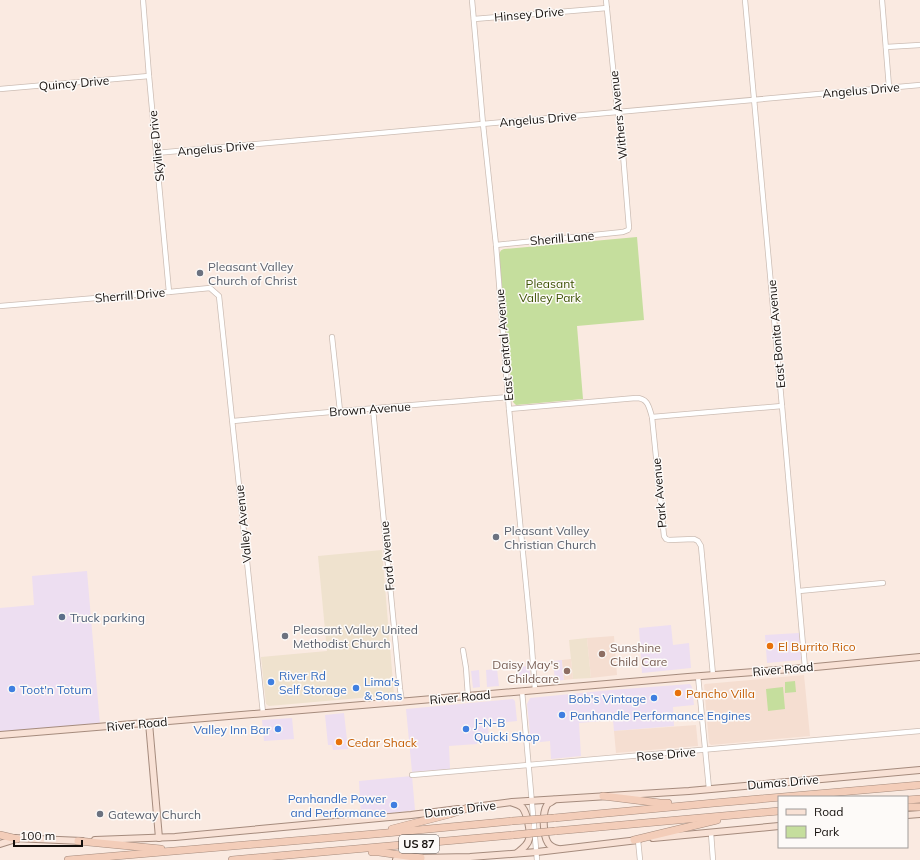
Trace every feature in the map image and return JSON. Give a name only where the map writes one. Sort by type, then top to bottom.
[{"type":"highway","name":"US 87","points":[[787,796],[920,785]]},
{"type":"highway","points":[[603,796],[660,803],[714,802]]},
{"type":"highway","name":"US 87","points":[[68,860],[366,835],[778,797]]},
{"type":"highway","points":[[908,800],[920,799]]},
{"type":"highway","points":[[366,835],[450,814],[471,807]]},
{"type":"highway","points":[[908,807],[920,807]]},
{"type":"highway","name":"US 87","points":[[232,860],[778,811]]},
{"type":"highway","points":[[636,840],[738,815]]},
{"type":"highway","points":[[0,835],[17,838]]},
{"type":"highway","points":[[78,841],[177,851]]},
{"type":"highway","points":[[324,852],[379,852],[421,858]]},
{"type":"main road","name":"River Road","points":[[0,735],[805,668],[920,657]]},
{"type":"main road","points":[[149,723],[160,838]]},
{"type":"main road","name":"Dumas Drive","points":[[0,838],[78,841],[160,838],[411,815],[512,802],[709,789],[920,770]]},
{"type":"main road","points":[[556,799],[547,804],[544,812],[544,822],[548,844],[560,850]]},
{"type":"main road","points":[[512,802],[521,806],[525,813],[530,838],[526,846],[517,853]]},
{"type":"main road","points":[[908,815],[920,814]]},
{"type":"main road","points":[[396,860],[470,857],[560,850],[636,840],[778,826]]},
{"type":"main road","points":[[0,844],[17,838]]},
{"type":"street","name":"Skyline Drive","points":[[143,0],[169,292]]},
{"type":"street","name":"East Central Avenue","points":[[472,0],[496,244],[509,409],[535,690]]},
{"type":"street","name":"Withers Avenue","points":[[606,0],[621,129],[630,225],[628,230]]},
{"type":"street","name":"East Bonita Avenue","points":[[745,0],[805,668]]},
{"type":"street","points":[[882,0],[889,87]]},
{"type":"street","name":"Hinsey Drive","points":[[474,19],[607,8]]},
{"type":"street","points":[[886,47],[920,45]]},
{"type":"street","name":"Quincy Drive","points":[[0,89],[149,76]]},
{"type":"street","name":"Angelus Drive","points":[[156,153],[920,84]]},
{"type":"street","name":"Sherill Lane","points":[[496,244],[623,232],[628,230]]},
{"type":"street","name":"Sherrill Drive","points":[[0,306],[210,288],[219,296],[223,334]]},
{"type":"street","name":"Valley Avenue","points":[[223,334],[263,713]]},
{"type":"street","points":[[332,337],[340,411]]},
{"type":"street","name":"Brown Avenue","points":[[233,421],[508,397]]},
{"type":"street","name":"Park Avenue","points":[[509,409],[636,398],[645,400],[648,403],[652,417],[664,536],[669,540],[695,539],[701,546],[714,675]]},
{"type":"street","points":[[652,417],[782,406]]},
{"type":"street","name":"Ford Avenue","points":[[373,409],[402,702]]},
{"type":"street","points":[[799,591],[882,583]]},
{"type":"street","points":[[463,650],[468,696]]},
{"type":"street","points":[[698,676],[709,789]]},
{"type":"street","points":[[522,691],[537,860]]},
{"type":"street","name":"Rose Drive","points":[[412,775],[920,731]]},
{"type":"street","points":[[711,833],[713,860]]},
{"type":"street","points":[[636,840],[640,860]]},
{"type":"shaded area","points":[[382,550],[394,695],[269,706],[266,704],[261,657],[327,651],[318,556]]},
{"type":"shaded area","points":[[87,571],[100,725],[0,732],[0,608],[34,605],[32,576]]},
{"type":"shaded area","points":[[671,625],[673,645],[689,643],[691,668],[642,673],[639,628]]},
{"type":"shaded area","points":[[799,633],[800,660],[767,663],[765,635]]},
{"type":"shaded area","name":"Sunshine Child Care","points":[[614,636],[617,675],[591,678],[587,638]]},
{"type":"shaded area","points":[[587,638],[591,678],[573,679],[569,640]]},
{"type":"shaded area","name":"Daisy May's Childcare","points":[[571,659],[573,679],[564,680],[562,660]]},
{"type":"shaded area","points":[[562,660],[564,680],[555,681],[553,661]]},
{"type":"shaded area","points":[[529,666],[530,682],[519,684],[518,667]]},
{"type":"shaded area","points":[[497,669],[499,686],[487,687],[486,670]]},
{"type":"shaded area","points":[[479,670],[480,687],[473,688],[471,671]]},
{"type":"shaded area","points":[[804,675],[810,736],[711,745],[709,743],[705,684]]},
{"type":"shaded area","points":[[690,684],[692,687],[694,705],[673,707],[674,726],[614,731],[613,720],[579,723],[581,756],[551,759],[550,741],[531,743],[527,704],[530,698]]},
{"type":"shaded area","points":[[513,699],[515,701],[517,721],[488,724],[489,739],[477,740],[477,744],[449,746],[450,769],[412,772],[406,709]]},
{"type":"shaded area","points":[[344,713],[348,749],[333,750],[332,745],[328,745],[325,715]]},
{"type":"shaded area","points":[[292,718],[294,739],[264,741],[262,720]]},
{"type":"shaded area","points":[[696,725],[698,746],[616,753],[614,731]]},
{"type":"shaded area","points":[[412,776],[415,810],[361,816],[359,781]]},
{"type":"green space","name":"Pleasant Valley Park","points":[[637,237],[644,320],[577,326],[583,399],[516,405],[513,402],[499,256],[500,252],[504,249]]},
{"type":"green space","points":[[795,681],[796,692],[785,693],[785,682]]},
{"type":"green space","points":[[783,687],[785,709],[768,711],[766,689]]},
{"type":"place","name":"Pleasant Valley Church of Christ","points":[[200,273]]},
{"type":"place","name":"Pleasant Valley Christian Church","points":[[496,537]]},
{"type":"place","name":"Truck parking","points":[[62,617]]},
{"type":"place","name":"Pleasant Valley United Methodist Church","points":[[285,636]]},
{"type":"place","name":"El Burrito Rico","points":[[770,646]]},
{"type":"place","name":"Sunshine Child Care","points":[[602,654]]},
{"type":"place","name":"Daisy May's Childcare","points":[[567,671]]},
{"type":"place","name":"River Rd Self Storage","points":[[271,682]]},
{"type":"place","name":"Lima's & Sons","points":[[356,688]]},
{"type":"place","name":"Toot'n Totum","points":[[12,689]]},
{"type":"place","name":"Pancho Villa","points":[[678,693]]},
{"type":"place","name":"Bob's Vintage","points":[[654,698]]},
{"type":"place","name":"Panhandle Performance Engines","points":[[562,715]]},
{"type":"place","name":"Valley Inn Bar","points":[[278,729]]},
{"type":"place","name":"J-N-B Quicki Shop","points":[[466,729]]},
{"type":"place","name":"Cedar Shack","points":[[339,742]]},
{"type":"place","name":"Panhandle Power and Performance","points":[[394,805]]},
{"type":"place","name":"Gateway Church","points":[[100,814]]}]
